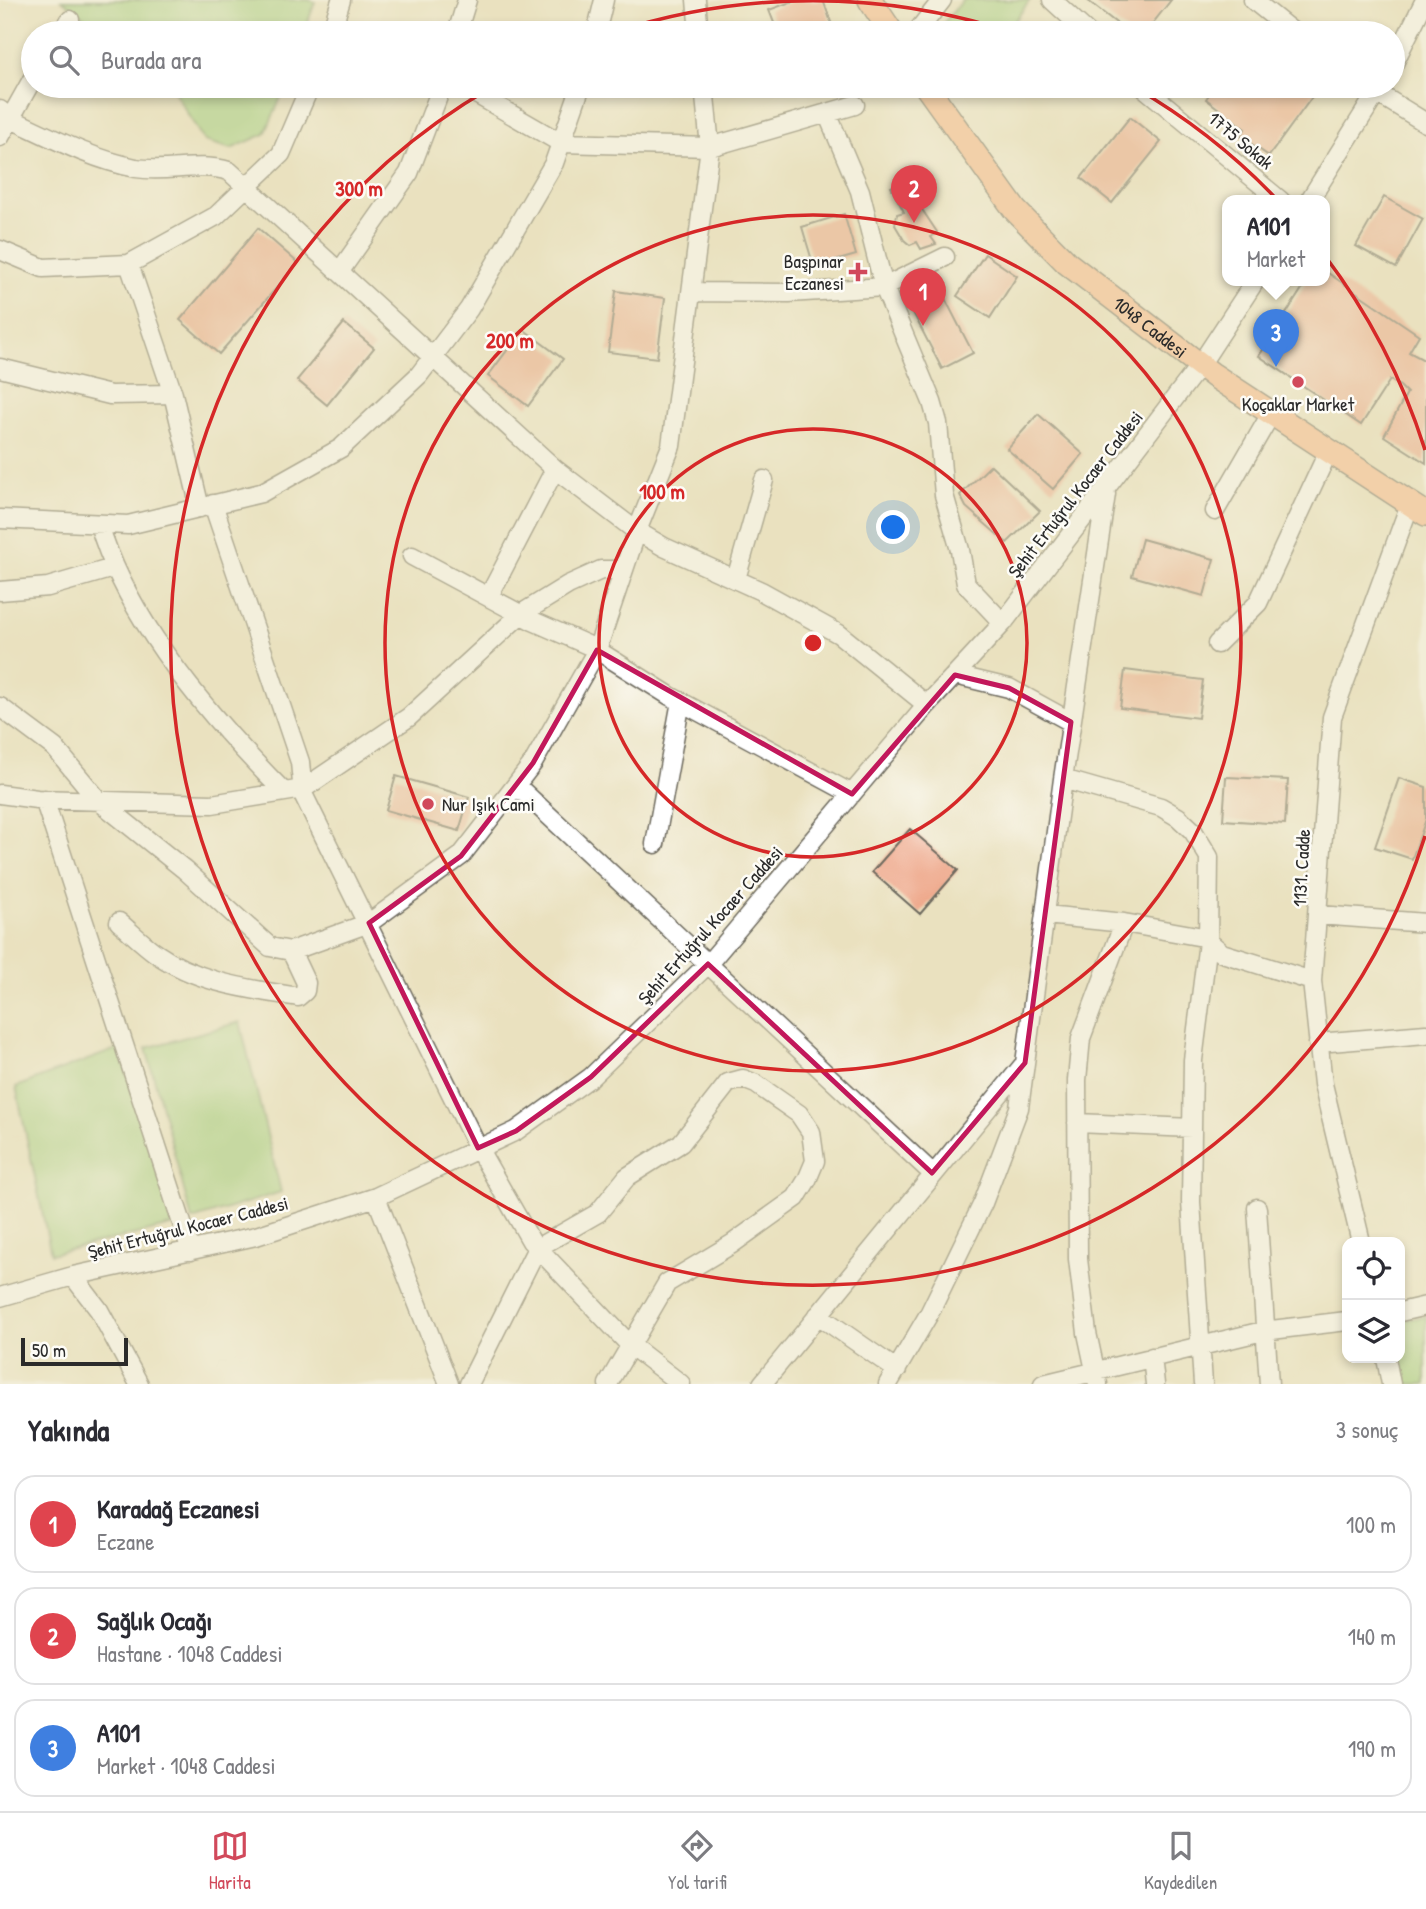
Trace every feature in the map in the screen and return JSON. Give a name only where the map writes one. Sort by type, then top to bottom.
[{"type":"main road","points":[[870,0],[883,21]]},
{"type":"main road","name":"1048 Caddesi","points":[[935,98],[1015,210],[1067,263],[1200,365],[1418,509]]},
{"type":"street","points":[[337,21],[341,0]]},
{"type":"street","points":[[461,21],[467,0]]},
{"type":"street","points":[[599,21],[604,0]]},
{"type":"street","points":[[696,0],[698,21]]},
{"type":"street","points":[[926,21],[943,0]]},
{"type":"street","points":[[1052,0],[1075,21]]},
{"type":"street","points":[[1253,0],[1279,21]]},
{"type":"street","points":[[1405,41],[1425,0]]},
{"type":"street","points":[[0,137],[4,114],[21,93]]},
{"type":"street","points":[[0,250],[43,268],[129,264],[216,216],[247,188],[281,154],[305,98]]},
{"type":"street","points":[[340,271],[409,173],[438,98]]},
{"type":"street","points":[[482,98],[561,144],[710,147],[855,105]]},
{"type":"street","points":[[0,519],[128,525],[261,493],[341,448],[419,375],[468,309],[554,163],[577,98]]},
{"type":"street","points":[[0,707],[55,748],[99,801],[185,870],[270,947],[290,951],[369,923],[461,856],[533,763],[597,650],[637,531],[671,446],[710,147],[705,98]]},
{"type":"street","name":"1775 Sokak","points":[[1157,98],[1274,195]]},
{"type":"street","points":[[1312,195],[1368,98]]},
{"type":"street","points":[[1389,98],[1426,122]]},
{"type":"street","points":[[827,113],[860,191],[884,288],[938,423],[944,495],[960,550],[966,584],[1003,623]]},
{"type":"street","points":[[4,114],[83,153],[138,168],[215,167],[229,172],[340,271],[431,359],[555,469],[637,531],[736,579],[839,634],[927,705]]},
{"type":"street","points":[[691,292],[789,293],[884,288],[945,257]]},
{"type":"street","points":[[129,264],[207,506],[300,762],[303,789],[478,1148],[537,1248],[629,1344],[681,1384]]},
{"type":"street","name":"Şehit Ertuğrul Kocaer Caddesi","points":[[0,1297],[73,1276],[256,1236],[376,1196],[516,1131],[591,1077],[708,964],[927,705],[1003,623],[1107,491],[1200,365],[1252,286]]},
{"type":"street","points":[[0,368],[110,395],[173,394]]},
{"type":"street","points":[[1215,511],[1272,412]]},
{"type":"street","points":[[1217,644],[1258,603],[1329,450]]},
{"type":"street","points":[[489,596],[555,469]]},
{"type":"street","points":[[736,579],[764,480]]},
{"type":"street","points":[[818,1315],[892,1377],[929,1314],[983,1203],[1019,1108],[1071,722],[1107,491]]},
{"type":"street","name":"1131. Cadde","points":[[1360,1237],[1323,1084],[1312,981],[1320,915],[1332,717],[1418,509]]},
{"type":"street","points":[[99,524],[113,568],[153,637],[245,754],[284,792]]},
{"type":"street","points":[[412,556],[521,614],[597,650],[681,701],[852,794]]},
{"type":"street","points":[[0,592],[48,587],[113,568]]},
{"type":"street","points":[[0,794],[44,799],[212,804],[303,789],[409,718],[521,614],[568,585],[601,570],[624,570]]},
{"type":"street","points":[[955,675],[1009,688],[1071,722]]},
{"type":"street","points":[[655,844],[681,701]]},
{"type":"street","points":[[1063,779],[1161,807],[1178,817],[1193,831],[1209,857],[1208,942],[1193,1060],[1191,1202],[1203,1384]]},
{"type":"street","points":[[516,785],[932,1173]]},
{"type":"street","points":[[44,799],[191,1251]]},
{"type":"street","points":[[1046,915],[1124,923],[1203,937],[1222,953],[1312,981]]},
{"type":"street","points":[[1320,915],[1426,923]]},
{"type":"street","points":[[120,922],[158,955],[194,974],[239,988],[298,997],[305,991],[306,983],[290,951]]},
{"type":"street","points":[[1097,1377],[1087,1333],[1078,1259],[1077,1123],[1081,1038],[1124,923]]},
{"type":"street","points":[[1318,1043],[1426,1034]]},
{"type":"street","points":[[761,1384],[1025,1063]]},
{"type":"street","points":[[468,1384],[537,1248],[598,1213],[626,1177],[681,1143],[728,1083],[743,1079],[756,1084],[799,1114],[811,1132],[815,1161],[796,1198],[732,1244],[667,1283],[608,1384]]},
{"type":"street","points":[[1077,1123],[1192,1128]]},
{"type":"street","points":[[376,1196],[449,1384]]},
{"type":"street","points":[[1257,1208],[1263,1331],[1269,1384]]},
{"type":"street","points":[[73,1276],[99,1310],[139,1384]]},
{"type":"street","points":[[1405,1311],[1426,1306]]},
{"type":"street","points":[[1043,1384],[1097,1377],[1152,1357],[1263,1331],[1342,1322]]},
{"type":"street","points":[[1152,1357],[1155,1384]]},
{"type":"street","points":[[1387,1363],[1391,1384]]},
{"type":"highlighted area","points":[[597,650],[852,794],[955,675],[1009,688],[1071,722],[1025,1063],[932,1173],[708,964],[591,1077],[516,1131],[478,1148],[369,923],[461,856],[533,763]]},
{"type":"green space","points":[[62,0],[315,2],[308,21],[86,19]]},
{"type":"green space","points":[[963,0],[1030,0],[1015,21],[945,21]]},
{"type":"green space","points":[[178,98],[281,98],[265,134],[231,149],[204,141]]},
{"type":"green space","points":[[240,1022],[281,1192],[192,1220],[146,1048]]},
{"type":"green space","points":[[119,1048],[175,1225],[51,1254],[16,1087]]},
{"type":"green space","points":[[1426,1316],[1426,1384],[1394,1384],[1391,1363],[1405,1363],[1405,1320]]},
{"type":"building","points":[[796,0],[823,0],[831,21],[773,21],[769,10]]},
{"type":"building","points":[[1087,0],[1171,0],[1154,21],[1114,21]]},
{"type":"building","points":[[1311,98],[1269,156],[1240,136],[1245,129],[1206,99]]},
{"type":"building","points":[[1130,117],[1161,142],[1112,203],[1081,178]]},
{"type":"building","points":[[895,185],[916,208],[921,208],[937,232],[931,237],[936,244],[921,249],[917,242],[910,245],[904,240],[895,225],[897,214],[904,212],[891,187]]},
{"type":"building","points":[[1384,197],[1423,219],[1396,268],[1356,246]]},
{"type":"building","points":[[844,214],[856,255],[814,267],[802,227]]},
{"type":"building","points":[[258,228],[298,263],[219,354],[180,320]]},
{"type":"building","points":[[985,254],[1017,276],[990,318],[957,296]]},
{"type":"building","points":[[1330,274],[1419,335],[1409,352],[1426,361],[1426,463],[1384,436],[1407,393],[1400,386],[1390,380],[1361,425],[1259,356],[1304,286],[1330,286]]},
{"type":"building","points":[[936,281],[973,353],[942,369],[905,297]]},
{"type":"building","points":[[616,291],[665,298],[657,358],[608,352]]},
{"type":"building","points":[[344,323],[374,348],[327,405],[297,380]]},
{"type":"building","points":[[523,329],[563,359],[528,406],[488,376]]},
{"type":"building","points":[[1038,414],[1083,454],[1053,489],[1007,449]]},
{"type":"building","points":[[991,465],[1040,511],[1007,543],[966,507],[960,495]]},
{"type":"building","points":[[1142,539],[1214,559],[1204,596],[1132,576]]},
{"type":"building","points":[[1125,670],[1203,680],[1198,718],[1120,708]]},
{"type":"building","name":"Nur Işık Cami","points":[[396,776],[469,797],[459,831],[386,810]]},
{"type":"building","points":[[1226,777],[1288,780],[1285,824],[1223,820]]},
{"type":"building","points":[[1399,778],[1426,787],[1426,819],[1412,859],[1375,847]]},
{"type":"building","points":[[910,829],[958,870],[920,914],[872,872]]},
{"type":"place","name":"Sağlık Ocağı","points":[[914,223]]},
{"type":"place","name":"Başpınar Eczanesi","points":[[858,272]]},
{"type":"place","name":"Karadağ Eczanesi","points":[[923,326]]},
{"type":"place","name":"A101","points":[[1276,367]]},
{"type":"place","name":"Koçaklar Market","points":[[1298,382]]},
{"type":"place","name":"Nur Işık Cami","points":[[428,804]]}]
